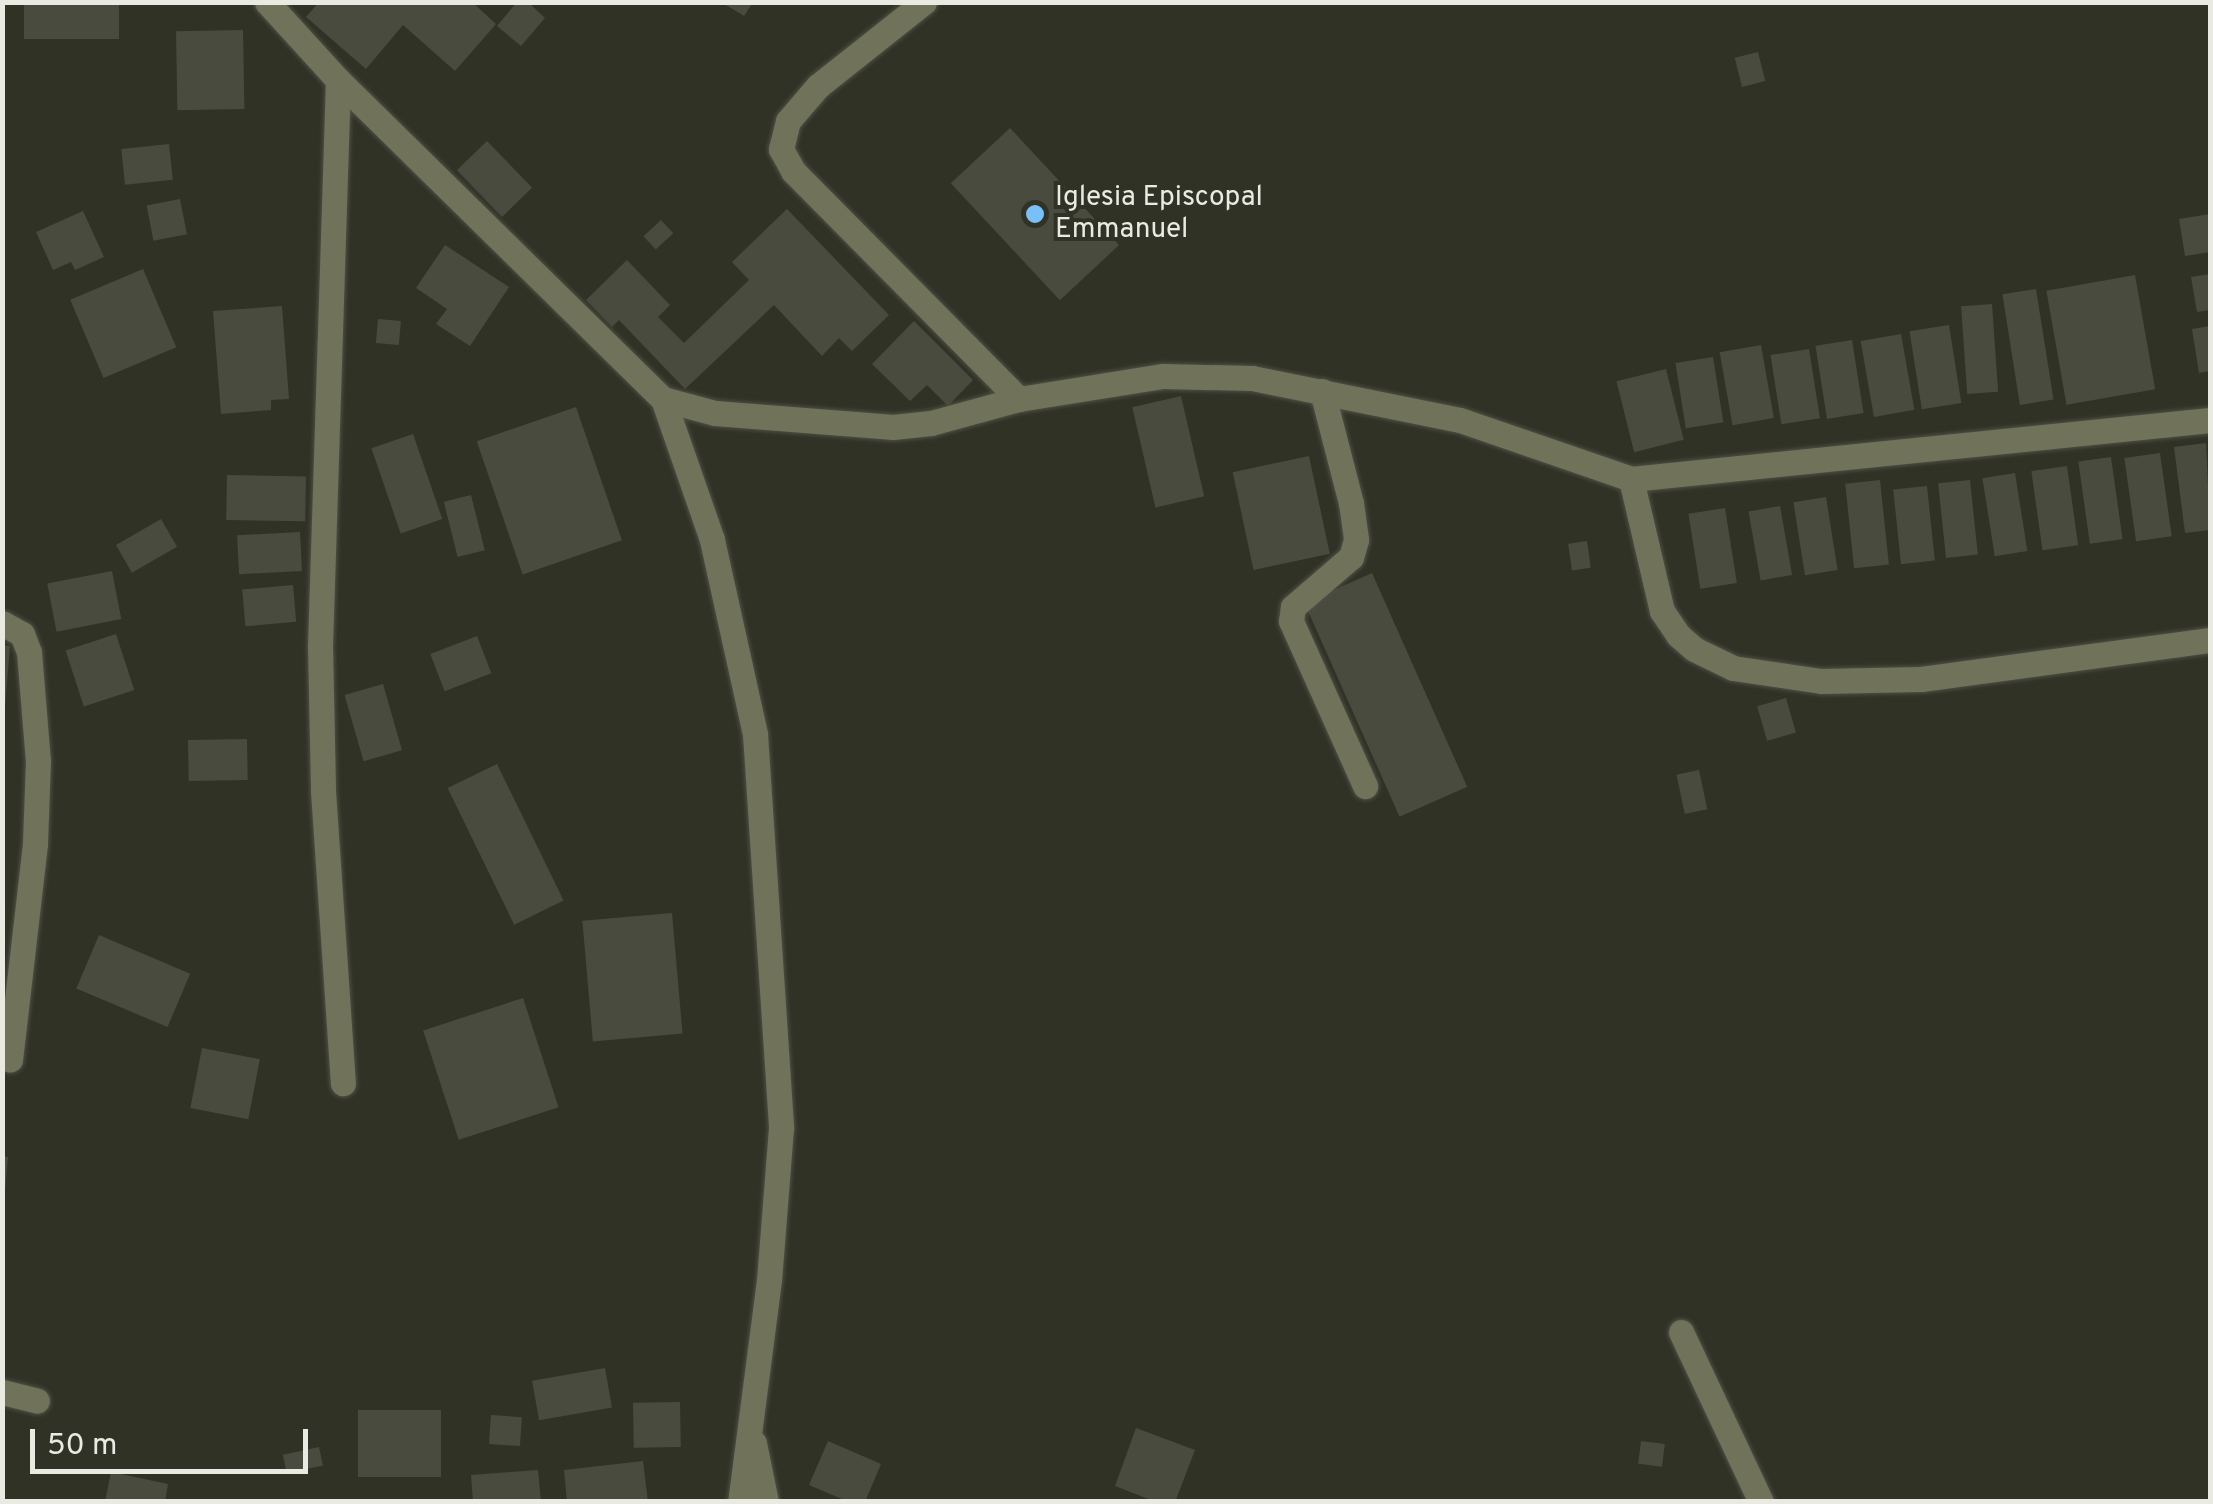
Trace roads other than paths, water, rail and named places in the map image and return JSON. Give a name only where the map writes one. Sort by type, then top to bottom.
[{"type":"street","points":[[267,2],[338,80],[662,398],[712,540],[755,734],[781,1128],[769,1280],[740,1502]]},
{"type":"street","points":[[924,2],[818,86],[788,121],[781,150],[793,171],[1020,400]]},
{"type":"street","points":[[338,80],[320,645],[323,790],[343,1083]]},
{"type":"street","points":[[662,398],[715,413],[893,427],[931,423],[1020,400],[1163,376],[1252,378],[1460,420],[1632,479],[2210,420]]},
{"type":"street","points":[[1322,391],[1354,512],[1356,540],[1351,557],[1292,607],[1291,621],[1366,786]]},
{"type":"street","points":[[1632,479],[1662,611],[1678,635],[1694,648],[1733,668],[1821,681],[1921,679],[2210,640]]},
{"type":"street","points":[[2,623],[22,634],[29,652],[38,761],[35,844],[10,1060]]},
{"type":"street","points":[[1680,1332],[1761,1502]]},
{"type":"street","points":[[2,1392],[37,1401]]},
{"type":"street","points":[[749,1419],[766,1502]]},
{"type":"place","name":"Iglesia Episcopal Emmanuel","points":[[1035,214]]}]
